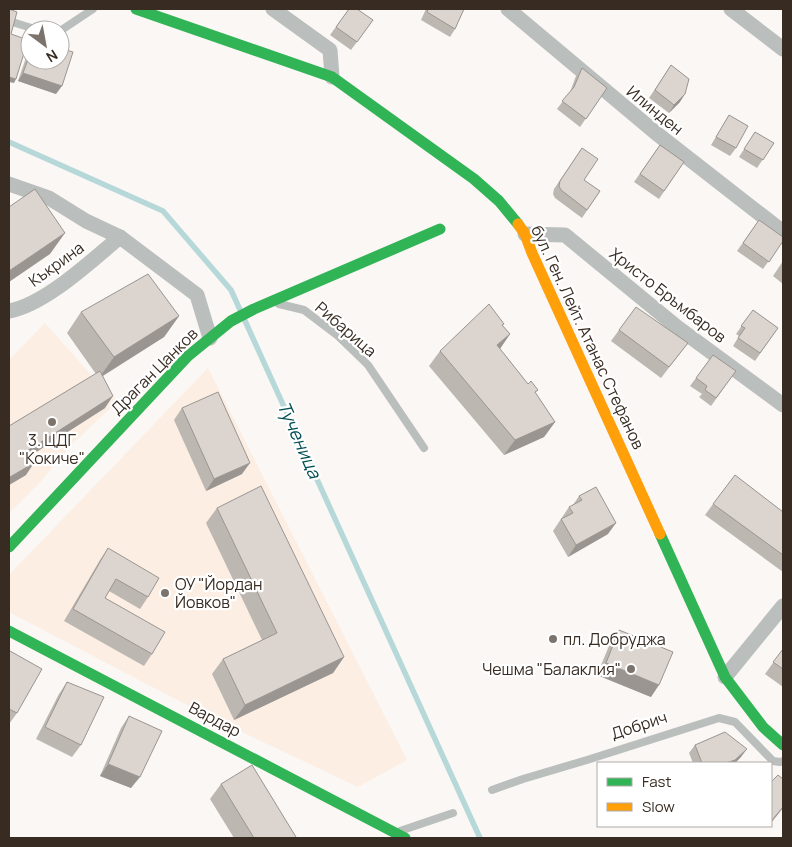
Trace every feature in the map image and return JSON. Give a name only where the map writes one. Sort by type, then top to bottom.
[{"type":"main road","name":"бул. Ген. Лейт. Атанас Стефанов","points":[[136,9],[332,77],[474,178],[499,201],[525,234],[536,262],[725,676],[763,727],[783,745]]},
{"type":"main road","name":"Драган Цанков","points":[[9,547],[188,356],[231,321],[252,309],[440,229]]},
{"type":"main road","name":"Вардар","points":[[9,631],[67,660],[394,836]]},
{"type":"street","points":[[273,9],[330,50],[332,77]]},
{"type":"street","name":"Илинден","points":[[508,9],[656,134],[783,232]]},
{"type":"street","points":[[731,9],[783,49]]},
{"type":"street","points":[[9,184],[49,198],[86,221],[120,237],[197,295],[210,338]]},
{"type":"street","name":"Христо Бръмбаров","points":[[525,234],[565,234],[678,327],[783,405]]},
{"type":"street","name":"Къкрина","points":[[9,311],[22,309],[66,282],[120,237]]},
{"type":"street","points":[[725,676],[783,606]]},
{"type":"lane","points":[[70,24],[93,9]]},
{"type":"lane","name":"Рибарица","points":[[270,302],[304,310],[336,335],[368,365],[424,448]]},
{"type":"lane","name":"Добрич","points":[[492,790],[719,718],[735,722],[773,761],[783,761]]},
{"type":"lane","points":[[394,836],[453,812]]},
{"type":"shaded area","name":"3. ЦДГ \"Кокиче\"","points":[[45,323],[99,384],[118,401],[72,444],[41,481],[9,513],[9,360]]},
{"type":"shaded area","name":"ОУ \"Йордан Йовков\"","points":[[208,368],[407,760],[358,787],[202,713],[9,612],[9,575]]},
{"type":"building","points":[[9,9],[17,12],[11,34],[20,37],[20,66],[16,79],[9,77]]},
{"type":"building","points":[[349,9],[357,9],[373,20],[357,42],[336,27]]},
{"type":"building","points":[[428,9],[464,9],[455,29],[427,12]]},
{"type":"building","points":[[671,65],[689,79],[685,94],[674,105],[655,90]]},
{"type":"building","points":[[582,68],[607,88],[586,119],[562,101],[574,87]]},
{"type":"building","points":[[24,70],[67,70],[62,86],[23,73]]},
{"type":"building","points":[[729,115],[748,126],[736,148],[716,137]]},
{"type":"building","points":[[755,132],[774,143],[763,160],[744,149]]},
{"type":"building","points":[[660,145],[684,162],[664,191],[640,174]]},
{"type":"building","points":[[582,148],[598,159],[584,180],[600,191],[587,210],[561,190],[559,186],[560,181]]},
{"type":"building","points":[[35,189],[65,233],[9,271],[9,207]]},
{"type":"building","points":[[759,220],[783,237],[783,241],[769,262],[743,243]]},
{"type":"building","points":[[148,274],[179,316],[114,357],[81,312]]},
{"type":"building","points":[[489,304],[510,334],[497,345],[528,384],[531,381],[538,390],[535,392],[555,422],[515,440],[440,351]]},
{"type":"building","points":[[636,307],[688,343],[669,367],[619,330]]},
{"type":"building","points":[[753,310],[778,328],[760,353],[738,338],[745,328],[741,326]]},
{"type":"building","points":[[713,355],[736,371],[716,398],[705,390],[707,386],[696,378]]},
{"type":"building","points":[[100,371],[113,396],[27,451],[34,463],[10,477],[9,426]]},
{"type":"building","points":[[218,392],[250,463],[214,479],[182,408]]},
{"type":"building","points":[[735,475],[783,512],[783,555],[713,504]]},
{"type":"building","points":[[261,486],[344,657],[245,705],[223,659],[277,633],[217,508]]},
{"type":"building","points":[[596,487],[616,523],[576,545],[561,519],[573,513],[569,507],[582,500],[579,496]]},
{"type":"building","points":[[108,548],[159,578],[148,597],[116,579],[105,598],[165,632],[152,654],[73,609]]},
{"type":"building","points":[[619,630],[673,652],[659,685],[606,663]]},
{"type":"building","points":[[783,649],[783,669],[773,662]]},
{"type":"building","points":[[10,651],[42,669],[17,713],[9,709]]},
{"type":"building","points":[[67,682],[104,697],[81,745],[45,727]]},
{"type":"building","points":[[129,716],[162,731],[140,777],[108,764]]},
{"type":"building","points":[[725,732],[747,749],[735,760],[729,762],[702,762],[695,745]]},
{"type":"building","points":[[252,765],[296,837],[254,838],[221,784]]},
{"type":"building","points":[[778,775],[783,779],[783,807],[772,820],[772,781]]},
{"type":"waterway","name":"Тученица","points":[[9,142],[163,211],[231,290],[480,838]]},
{"type":"traffic: fast","points":[[136,9],[332,77],[474,179],[499,201],[518,224]]},
{"type":"traffic: fast","points":[[9,547],[188,356],[231,321],[254,309],[440,229]]},
{"type":"traffic: fast","points":[[660,534],[725,677],[763,727],[783,745]]},
{"type":"traffic: fast","points":[[9,631],[405,838]]},
{"type":"traffic: slow","points":[[518,224],[525,234],[660,534]]},
{"type":"place","name":"3. ЦДГ \"Кокиче\"","points":[[52,422]]},
{"type":"place","name":"ОУ \"Йордан Йовков\"","points":[[165,593]]},
{"type":"place","name":"пл. Добруджа","points":[[553,639]]},
{"type":"place","name":"Чешма \"Балаклия\"","points":[[631,669]]}]
